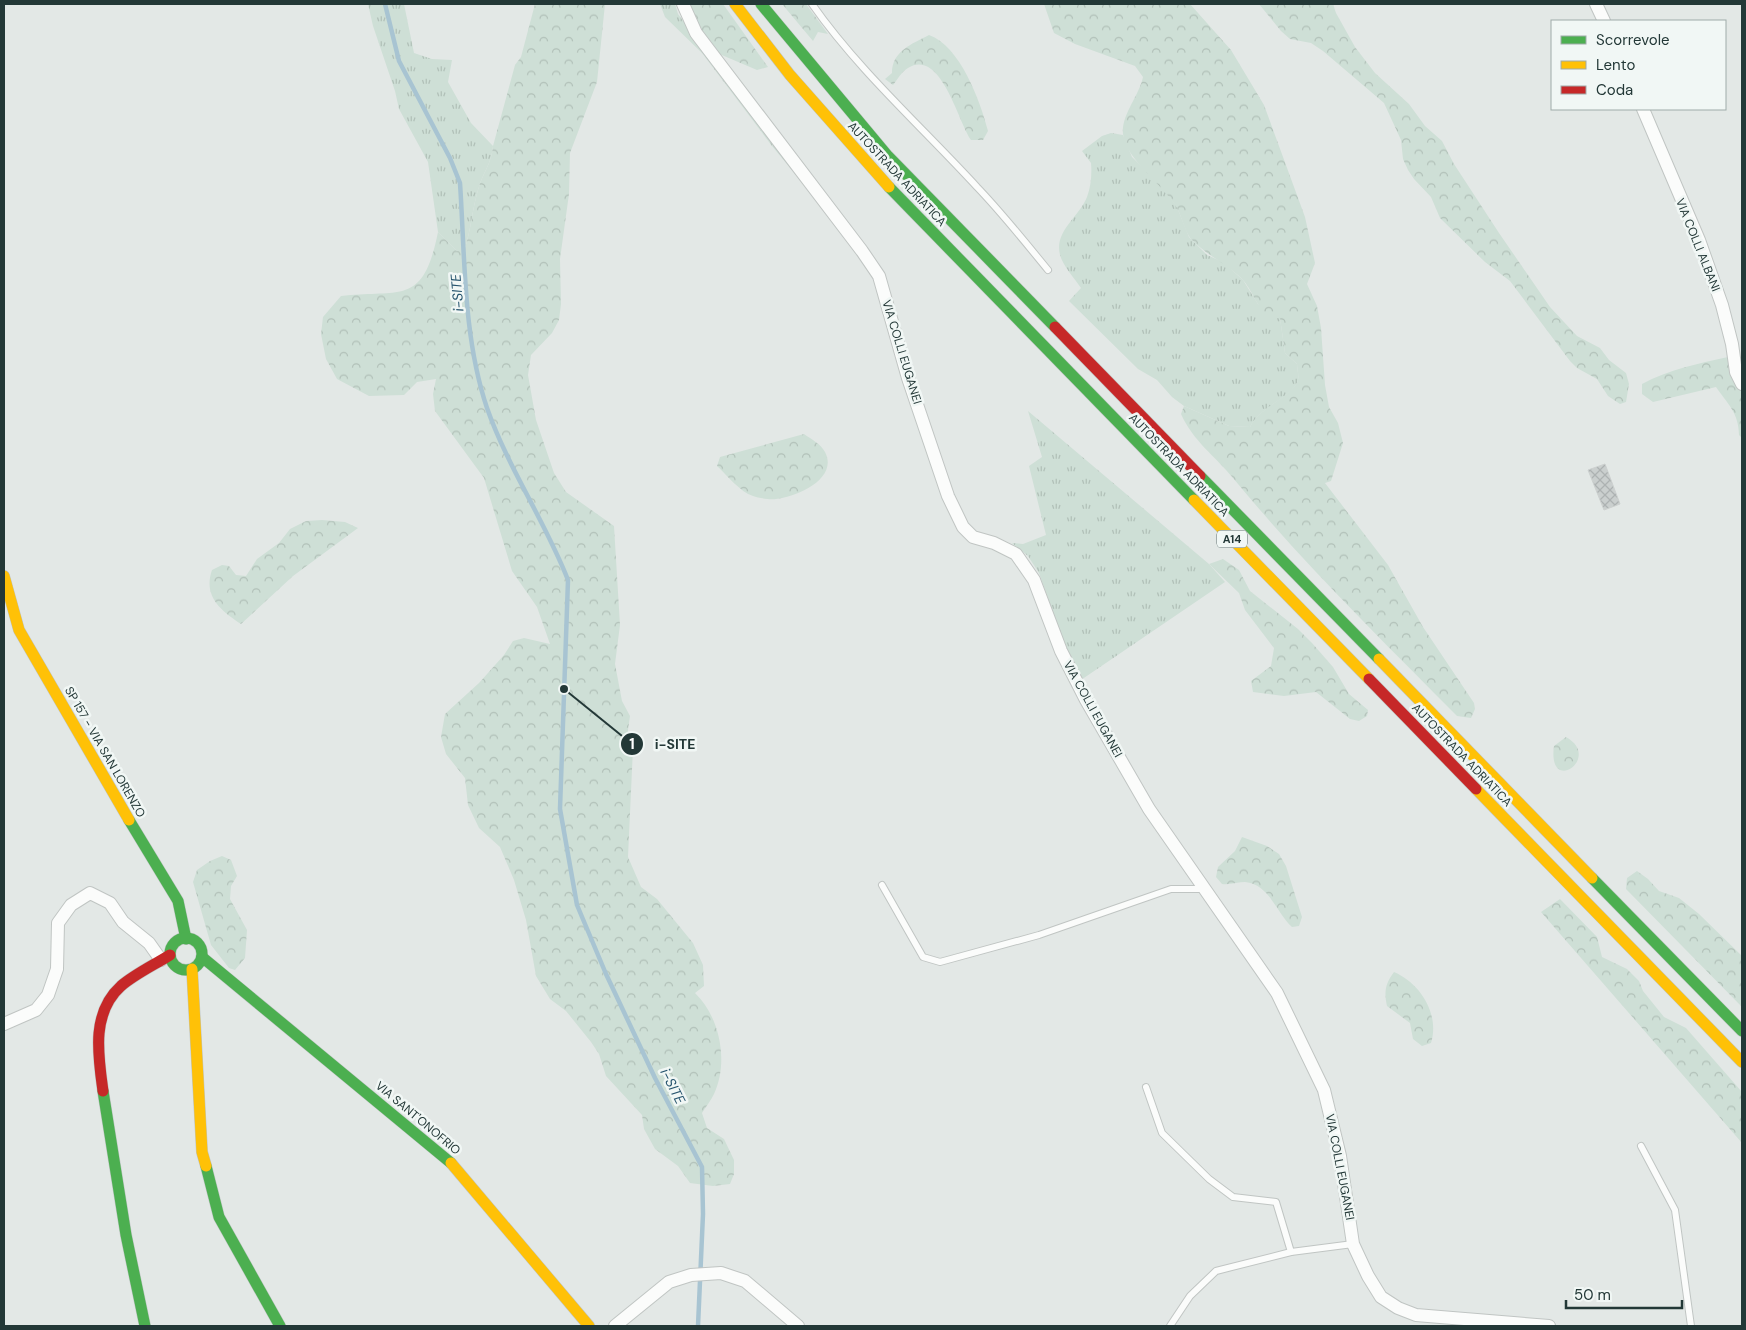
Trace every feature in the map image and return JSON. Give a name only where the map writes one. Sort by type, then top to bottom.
[{"type":"main road","name":"AUTOSTRADA ADRIATICA","points":[[735,4],[790,74],[876,173],[1742,1062]]},
{"type":"main road","name":"AUTOSTRADA ADRIATICA","points":[[761,4],[810,65],[887,154],[1742,1032]]},
{"type":"main road","name":"SP 157 - VIA SAN LORENZO","points":[[4,576],[20,630],[89,754],[178,901],[186,938]]},
{"type":"main road","points":[[145,1326],[130,1253],[107,1116],[99,1061],[98,1034],[105,1006],[121,986],[166,957],[173,946],[186,938],[196,942],[202,951],[199,964],[192,969],[177,968],[166,957]]},
{"type":"main road","name":"VIA SANT'ONOFRIO","points":[[202,957],[448,1159],[589,1326]]},
{"type":"main road","points":[[192,969],[202,1152],[219,1217],[280,1326]]},
{"type":"street","name":"VIA COLLI EUGANEI","points":[[683,4],[696,33],[879,276],[912,387],[948,496],[963,527],[973,537],[994,543],[1016,554],[1034,580],[1061,651],[1086,700],[1149,809],[1277,993],[1324,1090],[1340,1156],[1354,1244],[1368,1276],[1381,1297],[1398,1308],[1416,1315],[1549,1326]]},
{"type":"street","points":[[1596,4],[1604,20]]},
{"type":"street","name":"VIA COLLI ALBANI","points":[[1643,110],[1712,277],[1732,344],[1736,372],[1742,384]]},
{"type":"street","points":[[4,1024],[36,1010],[48,995],[57,969],[58,923],[71,905],[90,893],[110,902],[123,922],[166,957]]},
{"type":"street","points":[[615,1326],[670,1282],[691,1275],[726,1275],[745,1280],[798,1326]]},
{"type":"lane","points":[[812,4],[827,26],[888,96],[978,187],[1048,270]]},
{"type":"lane","points":[[882,885],[923,957],[940,962],[1039,935],[1171,889],[1206,889]]},
{"type":"lane","points":[[1146,1087],[1162,1133],[1209,1179],[1233,1198],[1276,1202],[1291,1252]]},
{"type":"lane","points":[[1641,1146],[1675,1210],[1691,1326]]},
{"type":"lane","points":[[1170,1326],[1190,1296],[1216,1271],[1291,1252],[1354,1244]]},
{"type":"green space","points":[[368,4],[404,4],[414,53],[432,59],[452,60],[448,82],[471,123],[493,146],[491,158],[478,190],[464,251],[457,251],[438,232],[428,162],[399,109]]},
{"type":"green space","points":[[535,4],[605,4],[597,82],[570,153],[569,194],[560,259],[561,304],[559,320],[552,333],[531,355],[528,375],[536,420],[554,473],[566,492],[614,526],[620,625],[615,664],[622,701],[630,716],[627,737],[633,748],[628,857],[641,887],[657,899],[693,943],[703,965],[704,986],[695,993],[711,1014],[716,1027],[720,1040],[721,1068],[714,1094],[702,1113],[707,1128],[724,1139],[734,1160],[734,1174],[730,1184],[713,1186],[690,1183],[678,1166],[655,1149],[644,1129],[642,1115],[606,1076],[599,1054],[591,1042],[566,1011],[550,999],[536,976],[526,920],[514,880],[500,847],[479,828],[468,805],[465,778],[446,754],[441,737],[445,714],[479,683],[504,655],[513,641],[524,638],[550,644],[537,607],[512,571],[484,478],[435,411],[433,394],[436,379],[417,382],[404,395],[369,396],[337,379],[326,359],[321,334],[323,317],[341,296],[394,292],[406,289],[417,283],[425,273],[432,256],[438,232],[457,251],[464,251],[478,190],[491,158],[515,65],[521,57]]},
{"type":"green space","points":[[660,4],[675,4],[678,14],[847,237],[772,146],[702,53],[665,17]]},
{"type":"green space","points":[[690,4],[723,4],[768,67],[757,70],[717,53],[699,29]]},
{"type":"green space","points":[[782,4],[806,4],[828,34],[818,32],[813,41]]},
{"type":"green space","points":[[1044,4],[1190,4],[1231,50],[1264,105],[1305,217],[1315,263],[1307,284],[1317,306],[1321,328],[1325,385],[1329,407],[1338,423],[1343,443],[1331,481],[1325,483],[1388,565],[1423,627],[1474,703],[1475,709],[1471,718],[1457,716],[1342,600],[1286,540],[1186,424],[1181,414],[1184,406],[1229,426],[1250,427],[1261,413],[1295,386],[1298,380],[1297,364],[1285,353],[1280,318],[1271,319],[1258,304],[1242,279],[1191,239],[1171,199],[1138,163],[1126,144],[1123,127],[1143,77],[1135,66],[1075,44],[1054,33]]},
{"type":"green space","points":[[1259,4],[1333,4],[1355,47],[1375,73],[1409,104],[1425,126],[1442,141],[1454,164],[1550,307],[1577,336],[1600,348],[1609,360],[1626,373],[1629,384],[1626,402],[1620,404],[1608,396],[1597,379],[1577,368],[1510,281],[1485,262],[1440,218],[1431,197],[1408,170],[1403,159],[1401,140],[1384,103],[1323,51],[1311,43],[1290,39]]},
{"type":"green space","points":[[929,35],[940,41],[950,50],[967,76],[980,104],[988,131],[983,140],[971,140],[947,90],[939,77],[930,68],[920,65],[908,68],[893,85],[885,79],[892,73],[895,59],[904,49]]},
{"type":"green space","points":[[1111,133],[1123,135],[1132,157],[1160,184],[1177,207],[1189,237],[1207,255],[1223,262],[1243,280],[1258,304],[1280,318],[1285,353],[1297,364],[1298,380],[1290,392],[1261,413],[1250,427],[1229,426],[1184,406],[1172,397],[1157,380],[1138,369],[1069,301],[1081,288],[1064,264],[1059,246],[1064,231],[1083,204],[1089,189],[1091,163],[1082,151],[1102,136]]},
{"type":"green space","points":[[1728,357],[1739,360],[1742,367],[1742,438],[1739,435],[1735,414],[1716,387],[1653,402],[1642,394],[1642,384],[1663,374]]},
{"type":"green space","points":[[1028,411],[1209,564],[1225,582],[1078,682],[1039,573],[1028,556],[1012,543],[1023,544],[1046,535],[1029,466],[1042,457]]},
{"type":"green space","points":[[804,434],[821,447],[825,452],[828,462],[821,478],[813,485],[794,495],[774,499],[753,496],[739,487],[717,466],[720,457]]},
{"type":"green space","points":[[306,521],[345,522],[358,528],[293,576],[241,624],[215,602],[210,587],[212,570],[222,565],[229,566],[236,575],[246,576],[257,559],[279,543],[290,529]]},
{"type":"green space","points":[[1223,559],[1239,570],[1250,591],[1298,629],[1312,643],[1333,667],[1349,694],[1368,710],[1367,716],[1359,721],[1350,719],[1316,692],[1284,696],[1253,692],[1251,681],[1271,666],[1274,648],[1245,610],[1239,593],[1209,564]]},
{"type":"green space","points":[[1566,737],[1576,745],[1579,754],[1577,762],[1571,768],[1564,771],[1558,769],[1554,761],[1554,746]]},
{"type":"green space","points":[[1242,837],[1267,846],[1279,854],[1286,866],[1302,917],[1299,926],[1292,927],[1272,900],[1260,888],[1245,882],[1222,884],[1216,877],[1218,867],[1235,851]]},
{"type":"green space","points":[[222,856],[231,860],[237,876],[231,886],[230,899],[247,930],[245,958],[235,970],[229,968],[211,945],[193,882],[197,870],[210,861]]},
{"type":"green space","points":[[1637,871],[1659,891],[1679,898],[1699,914],[1742,956],[1742,1007],[1626,889],[1627,878]]},
{"type":"green space","points":[[1560,899],[1597,937],[1602,957],[1627,969],[1639,981],[1643,991],[1664,1017],[1686,1028],[1742,1092],[1742,1143],[1541,912]]},
{"type":"green space","points":[[1394,972],[1412,984],[1426,1001],[1433,1021],[1431,1043],[1422,1046],[1413,1039],[1410,1023],[1387,1006],[1386,988]]},
{"type":"building","points":[[1605,464],[1620,504],[1604,510],[1588,470]]},
{"type":"waterway","name":"i-SITE","points":[[385,4],[399,61],[450,158],[460,183],[469,325],[479,381],[487,408],[505,452],[549,537],[568,580],[560,809],[577,905],[606,974],[655,1078],[702,1167],[703,1214],[698,1326]]},
{"type":"traffic: fast","points":[[761,4],[887,155],[1055,327]]},
{"type":"traffic: fast","points":[[889,187],[1194,500]]},
{"type":"traffic: fast","points":[[1200,476],[1379,659]]},
{"type":"traffic: fast","points":[[129,820],[178,901],[186,939]]},
{"type":"traffic: fast","points":[[1592,878],[1742,1031]]},
{"type":"traffic: fast","points":[[186,938],[192,939],[197,943],[201,948],[202,954],[201,960],[197,965],[192,969],[186,970],[180,969],[175,965],[171,960],[170,954],[171,948],[175,943],[180,939],[186,938]]},
{"type":"traffic: fast","points":[[202,957],[451,1163]]},
{"type":"traffic: fast","points":[[103,1091],[126,1235],[145,1326]]},
{"type":"traffic: fast","points":[[206,1166],[219,1217],[280,1326]]},
{"type":"traffic: slow","points":[[735,4],[790,75],[889,187]]},
{"type":"traffic: slow","points":[[1194,500],[1369,679]]},
{"type":"traffic: slow","points":[[4,576],[19,630],[129,820]]},
{"type":"traffic: slow","points":[[1379,659],[1592,878]]},
{"type":"traffic: slow","points":[[1476,789],[1742,1062]]},
{"type":"traffic: slow","points":[[192,969],[202,1152],[206,1166]]},
{"type":"traffic: slow","points":[[451,1163],[589,1326]]},
{"type":"traffic: jam","points":[[1055,327],[1200,476]]},
{"type":"traffic: jam","points":[[1369,679],[1476,789]]},
{"type":"traffic: jam","points":[[103,1091],[99,1063],[99,1035],[105,1009],[111,997],[121,986],[170,955]]},
{"type":"place","name":"i-SITE","points":[[564,689]]}]
